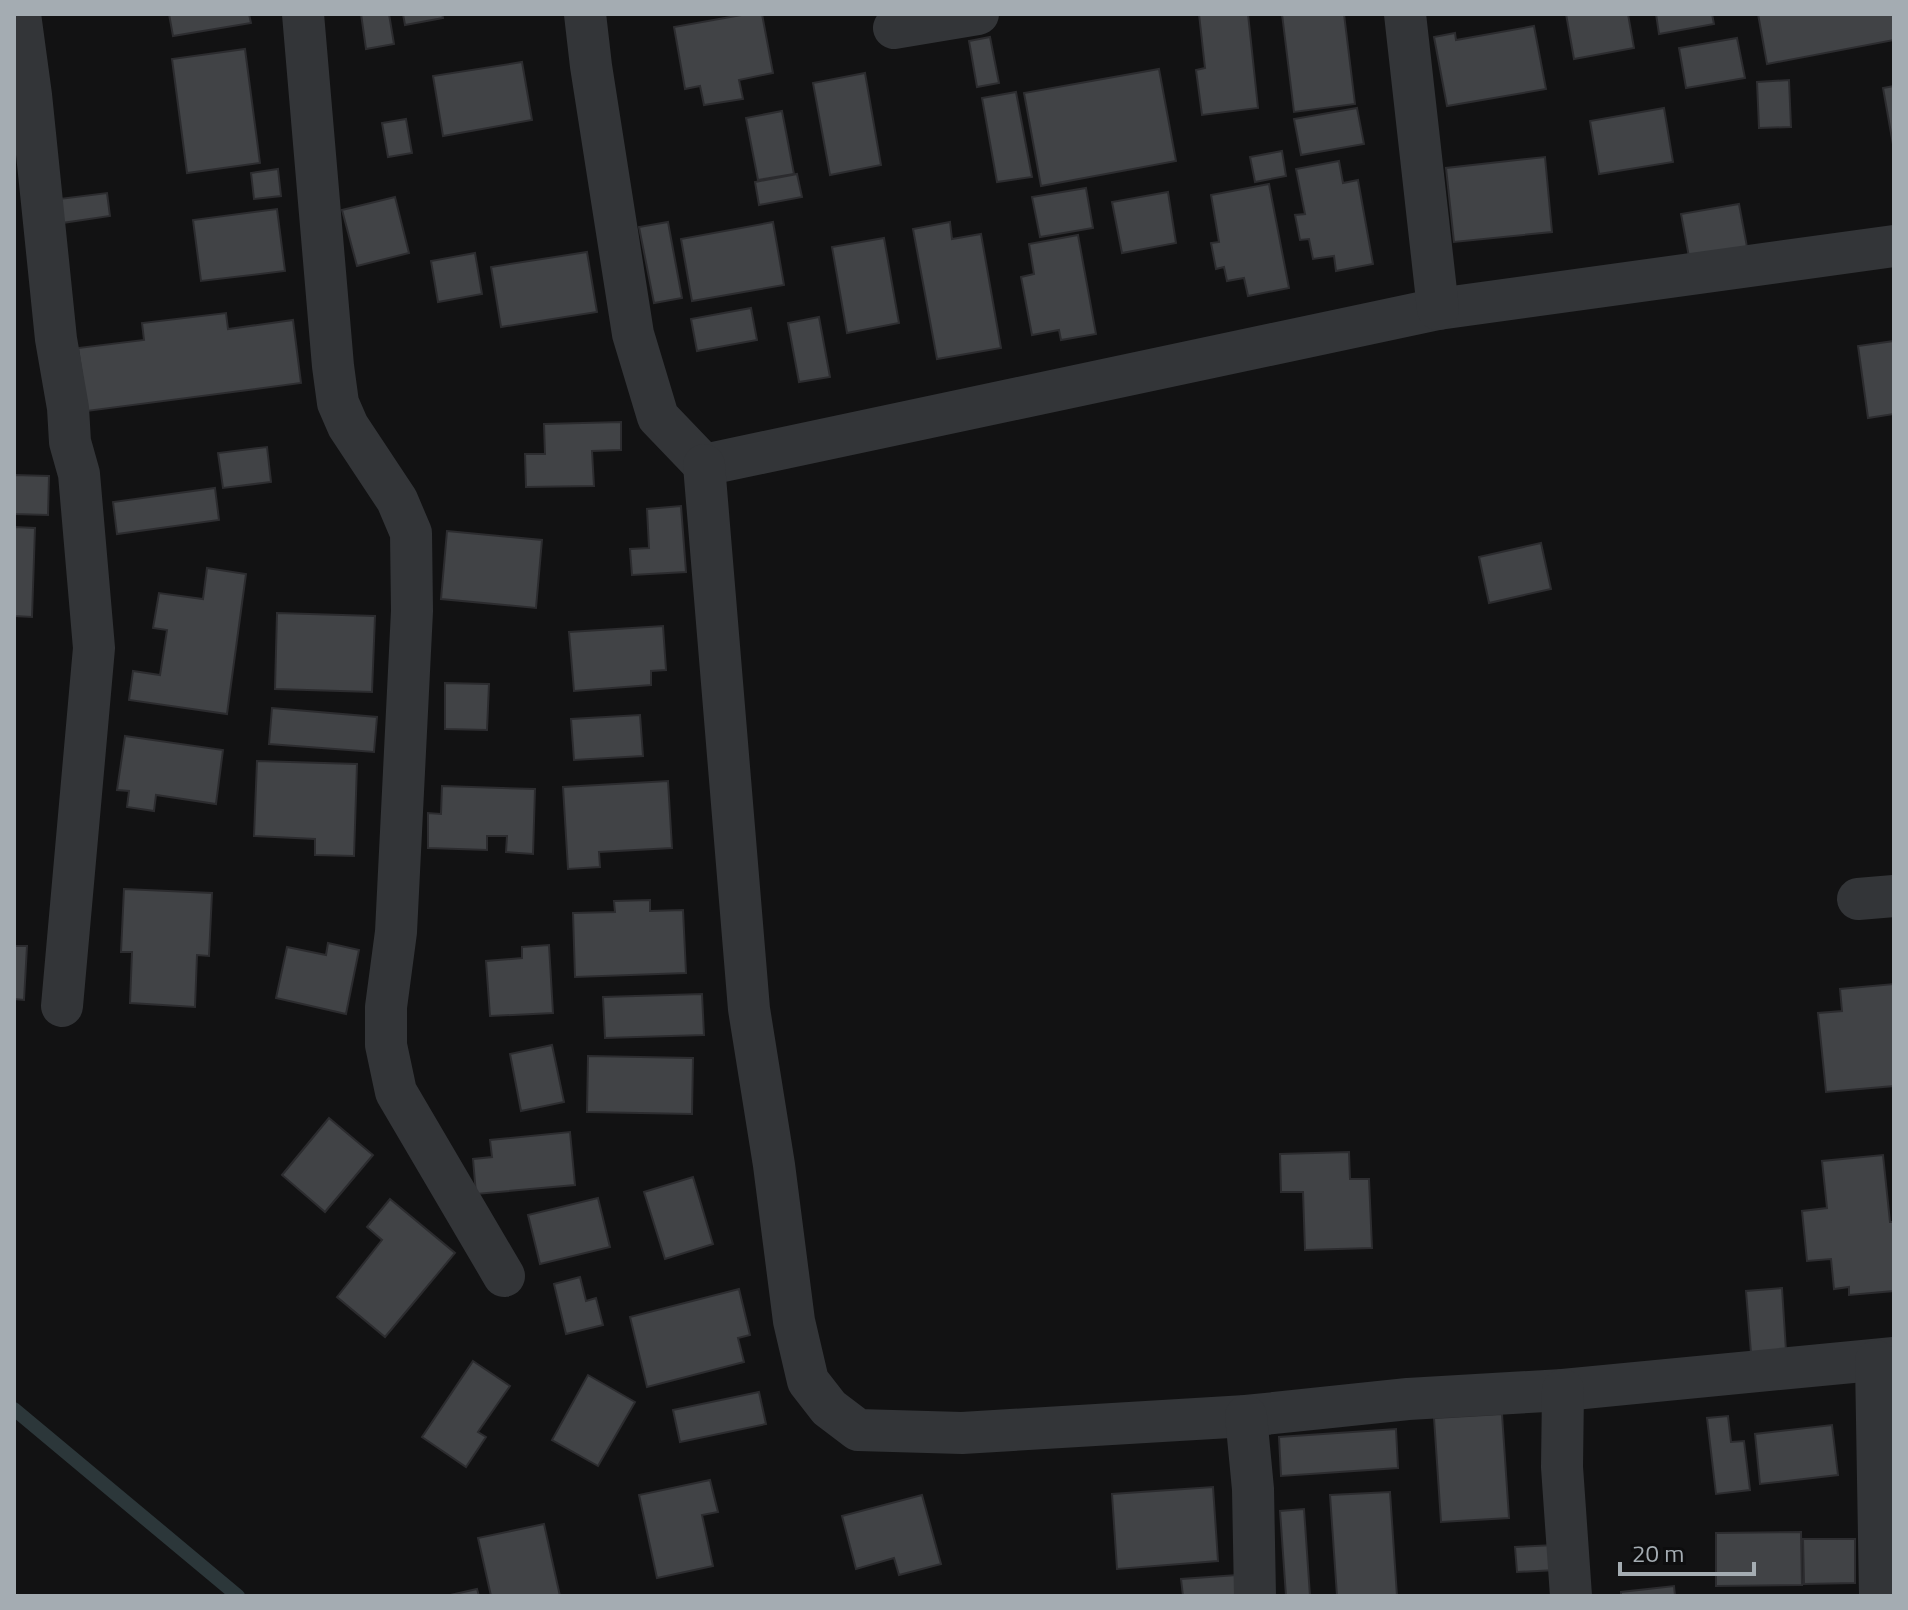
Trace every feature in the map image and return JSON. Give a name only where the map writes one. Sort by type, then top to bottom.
[{"type":"street","points":[[20,14],[56,339],[68,408],[70,442],[79,474],[94,648],[62,1006]]},
{"type":"street","points":[[303,14],[338,403],[356,440],[397,500],[411,533],[412,611],[396,932],[386,1007],[386,1045],[396,1092],[504,1276]]},
{"type":"street","points":[[585,14],[633,334],[658,417],[704,465],[749,1009],[774,1165],[794,1321],[808,1381],[829,1408],[858,1430],[962,1433],[1246,1416],[1408,1399],[1563,1390],[1885,1360],[1880,1596]]},
{"type":"street","points":[[894,28],[978,14]]},
{"type":"street","points":[[1405,14],[1438,309]]},
{"type":"street","points":[[704,465],[1438,309],[1894,246]]},
{"type":"street","points":[[1563,1390],[1562,1467],[1571,1596]]},
{"type":"street","points":[[1246,1416],[1253,1489],[1255,1596]]},
{"type":"building","points":[[169,14],[249,14],[251,23],[173,36]]},
{"type":"building","points":[[361,14],[389,14],[394,44],[366,49]]},
{"type":"building","points":[[403,14],[442,14],[443,18],[405,25]]},
{"type":"building","points":[[762,14],[773,73],[739,80],[743,99],[704,105],[700,86],[685,89],[674,27]]},
{"type":"building","points":[[1199,14],[1248,14],[1258,108],[1202,115],[1196,70],[1205,68]]},
{"type":"building","points":[[1282,14],[1344,14],[1355,104],[1294,112]]},
{"type":"building","points":[[1566,14],[1628,14],[1634,48],[1574,59]]},
{"type":"building","points":[[1656,14],[1712,14],[1714,24],[1659,34]]},
{"type":"building","points":[[1758,14],[1894,14],[1894,40],[1767,64]]},
{"type":"building","points":[[1534,26],[1546,89],[1447,106],[1434,37],[1455,33],[1456,40]]},
{"type":"building","points":[[990,37],[999,83],[977,87],[969,41]]},
{"type":"building","points":[[1737,38],[1745,78],[1686,88],[1679,48]]},
{"type":"building","points":[[245,49],[260,163],[187,173],[172,59]]},
{"type":"building","points":[[522,62],[532,120],[443,136],[433,76]]},
{"type":"building","points":[[1159,69],[1176,161],[1041,186],[1024,93]]},
{"type":"building","points":[[865,73],[881,165],[830,175],[813,83]]},
{"type":"building","points":[[1789,80],[1791,127],[1759,128],[1757,82]]},
{"type":"building","points":[[1894,86],[1894,150],[1883,88]]},
{"type":"building","points":[[1016,92],[1032,177],[997,182],[982,98]]},
{"type":"building","points":[[1357,108],[1364,144],[1301,155],[1294,119]]},
{"type":"building","points":[[1664,108],[1673,162],[1599,174],[1590,121]]},
{"type":"building","points":[[782,111],[794,174],[758,180],[746,118]]},
{"type":"building","points":[[406,119],[412,153],[388,157],[382,123]]},
{"type":"building","points":[[1282,151],[1286,176],[1255,182],[1250,157]]},
{"type":"building","points":[[1545,157],[1552,232],[1454,242],[1446,168]]},
{"type":"building","points":[[1339,161],[1343,183],[1358,180],[1373,264],[1336,271],[1334,256],[1313,259],[1309,239],[1300,240],[1295,215],[1305,214],[1296,169]]},
{"type":"building","points":[[278,169],[281,196],[254,199],[251,173]]},
{"type":"building","points":[[797,174],[802,197],[759,205],[755,182]]},
{"type":"building","points":[[1269,184],[1289,288],[1248,296],[1244,278],[1227,281],[1224,267],[1216,269],[1211,243],[1219,242],[1211,195]]},
{"type":"building","points":[[1086,188],[1093,228],[1040,237],[1032,197]]},
{"type":"building","points":[[1168,192],[1176,243],[1122,253],[1112,202]]},
{"type":"building","points":[[107,193],[110,216],[62,223],[59,199]]},
{"type":"building","points":[[395,197],[409,253],[357,266],[342,210]]},
{"type":"building","points":[[1739,204],[1747,247],[1689,257],[1681,214]]},
{"type":"building","points":[[277,209],[285,271],[201,281],[193,220]]},
{"type":"building","points":[[668,222],[682,298],[654,303],[639,227]]},
{"type":"building","points":[[773,222],[784,285],[692,301],[681,239]]},
{"type":"building","points":[[950,222],[952,239],[981,234],[1001,348],[937,359],[913,229]]},
{"type":"building","points":[[1078,235],[1096,334],[1061,340],[1059,330],[1032,335],[1021,277],[1034,274],[1029,244]]},
{"type":"building","points":[[884,238],[899,323],[847,333],[832,247]]},
{"type":"building","points":[[587,252],[597,312],[501,327],[491,267]]},
{"type":"building","points":[[475,253],[482,294],[438,302],[431,261]]},
{"type":"building","points":[[751,308],[757,340],[697,351],[691,319]]},
{"type":"building","points":[[226,313],[228,329],[293,320],[301,383],[87,411],[78,348],[144,340],[142,323]]},
{"type":"building","points":[[819,317],[830,377],[799,382],[788,323]]},
{"type":"building","points":[[1894,341],[1894,414],[1868,418],[1858,346]]},
{"type":"building","points":[[621,422],[621,450],[592,451],[594,486],[526,487],[525,454],[545,454],[544,424]]},
{"type":"building","points":[[267,447],[271,482],[223,488],[218,453]]},
{"type":"building","points":[[14,475],[49,476],[48,515],[14,514]]},
{"type":"building","points":[[215,488],[219,520],[117,534],[113,502]]},
{"type":"building","points":[[681,506],[686,572],[632,575],[630,549],[649,548],[647,509]]},
{"type":"building","points":[[14,527],[35,528],[32,617],[14,616]]},
{"type":"building","points":[[447,531],[542,540],[536,608],[441,599]]},
{"type":"building","points":[[1541,543],[1551,589],[1489,603],[1479,557]]},
{"type":"building","points":[[207,568],[246,574],[227,714],[129,700],[133,671],[160,675],[167,630],[153,628],[159,593],[203,599]]},
{"type":"building","points":[[277,613],[375,616],[372,692],[275,689]]},
{"type":"building","points":[[663,626],[666,670],[651,671],[651,685],[574,691],[569,632]]},
{"type":"building","points":[[445,683],[489,684],[487,730],[445,729]]},
{"type":"building","points":[[272,708],[377,717],[374,752],[269,744]]},
{"type":"building","points":[[640,715],[643,756],[574,760],[571,719]]},
{"type":"building","points":[[125,736],[223,750],[216,804],[156,795],[154,811],[127,807],[129,791],[117,790]]},
{"type":"building","points":[[257,761],[357,764],[354,856],[315,855],[315,839],[254,836]]},
{"type":"building","points":[[668,781],[672,848],[599,852],[600,867],[568,869],[563,787]]},
{"type":"building","points":[[442,786],[535,789],[533,854],[506,852],[507,836],[487,836],[487,850],[428,848],[428,813],[441,814]]},
{"type":"building","points":[[124,889],[212,893],[209,956],[197,955],[195,1007],[130,1003],[132,952],[121,952]]},
{"type":"building","points":[[650,900],[650,911],[683,910],[686,973],[575,977],[573,913],[615,912],[614,901]]},
{"type":"building","points":[[328,943],[359,950],[346,1014],[276,998],[287,947],[326,955]]},
{"type":"building","points":[[549,945],[553,1013],[490,1016],[486,961],[522,958],[522,947]]},
{"type":"building","points":[[14,946],[27,946],[24,1000],[14,999]]},
{"type":"building","points":[[1894,984],[1894,1086],[1826,1092],[1818,1013],[1842,1011],[1840,989]]},
{"type":"building","points":[[702,994],[704,1035],[605,1038],[603,997]]},
{"type":"building","points":[[552,1045],[564,1102],[521,1111],[510,1054]]},
{"type":"building","points":[[588,1056],[693,1058],[692,1114],[587,1112]]},
{"type":"building","points":[[329,1118],[373,1155],[325,1212],[282,1175]]},
{"type":"building","points":[[570,1132],[575,1185],[476,1194],[473,1159],[492,1157],[490,1140]]},
{"type":"building","points":[[1349,1152],[1350,1179],[1369,1179],[1372,1248],[1305,1250],[1303,1192],[1281,1192],[1280,1154]]},
{"type":"building","points":[[1883,1155],[1890,1222],[1894,1222],[1894,1291],[1849,1295],[1849,1287],[1834,1289],[1831,1259],[1807,1261],[1802,1211],[1827,1208],[1822,1161]]},
{"type":"building","points":[[693,1177],[713,1244],[665,1259],[644,1192]]},
{"type":"building","points":[[598,1198],[610,1247],[540,1264],[528,1215]]},
{"type":"building","points":[[390,1199],[455,1253],[385,1337],[337,1297],[382,1240],[367,1227]]},
{"type":"building","points":[[580,1277],[586,1301],[596,1298],[603,1325],[566,1334],[554,1284]]},
{"type":"building","points":[[1782,1288],[1786,1351],[1751,1353],[1746,1291]]},
{"type":"building","points":[[739,1289],[750,1335],[738,1338],[744,1362],[647,1387],[630,1317]]},
{"type":"building","points":[[473,1361],[510,1386],[478,1432],[486,1437],[466,1467],[422,1437]]},
{"type":"building","points":[[588,1375],[635,1402],[598,1466],[552,1440]]},
{"type":"building","points":[[759,1392],[766,1424],[680,1442],[673,1410]]},
{"type":"building","points":[[1502,1414],[1509,1518],[1441,1522],[1434,1418]]},
{"type":"building","points":[[1728,1416],[1731,1442],[1744,1441],[1750,1490],[1716,1494],[1707,1418]]},
{"type":"building","points":[[1832,1425],[1838,1475],[1760,1484],[1755,1434]]},
{"type":"building","points":[[1396,1429],[1398,1468],[1281,1476],[1279,1437]]},
{"type":"building","points":[[710,1480],[718,1512],[702,1515],[713,1566],[657,1578],[639,1495]]},
{"type":"building","points":[[1213,1487],[1218,1561],[1117,1569],[1112,1494]]},
{"type":"building","points":[[1390,1492],[1397,1596],[1337,1596],[1330,1495]]},
{"type":"building","points":[[922,1495],[941,1564],[899,1575],[894,1558],[856,1569],[842,1516]]},
{"type":"building","points":[[1304,1509],[1310,1596],[1286,1596],[1280,1511]]},
{"type":"building","points":[[544,1524],[560,1596],[491,1596],[478,1538]]},
{"type":"building","points":[[1801,1532],[1802,1585],[1716,1586],[1716,1533]]},
{"type":"building","points":[[1803,1539],[1855,1539],[1855,1583],[1804,1584]]},
{"type":"building","points":[[1555,1545],[1556,1570],[1517,1572],[1515,1547]]},
{"type":"building","points":[[1237,1575],[1239,1596],[1183,1596],[1181,1579]]},
{"type":"building","points":[[1674,1586],[1675,1596],[1621,1596],[1621,1592]]},
{"type":"building","points":[[477,1589],[479,1596],[446,1596]]},
{"type":"waterway","points":[[14,1409],[238,1596]]}]
